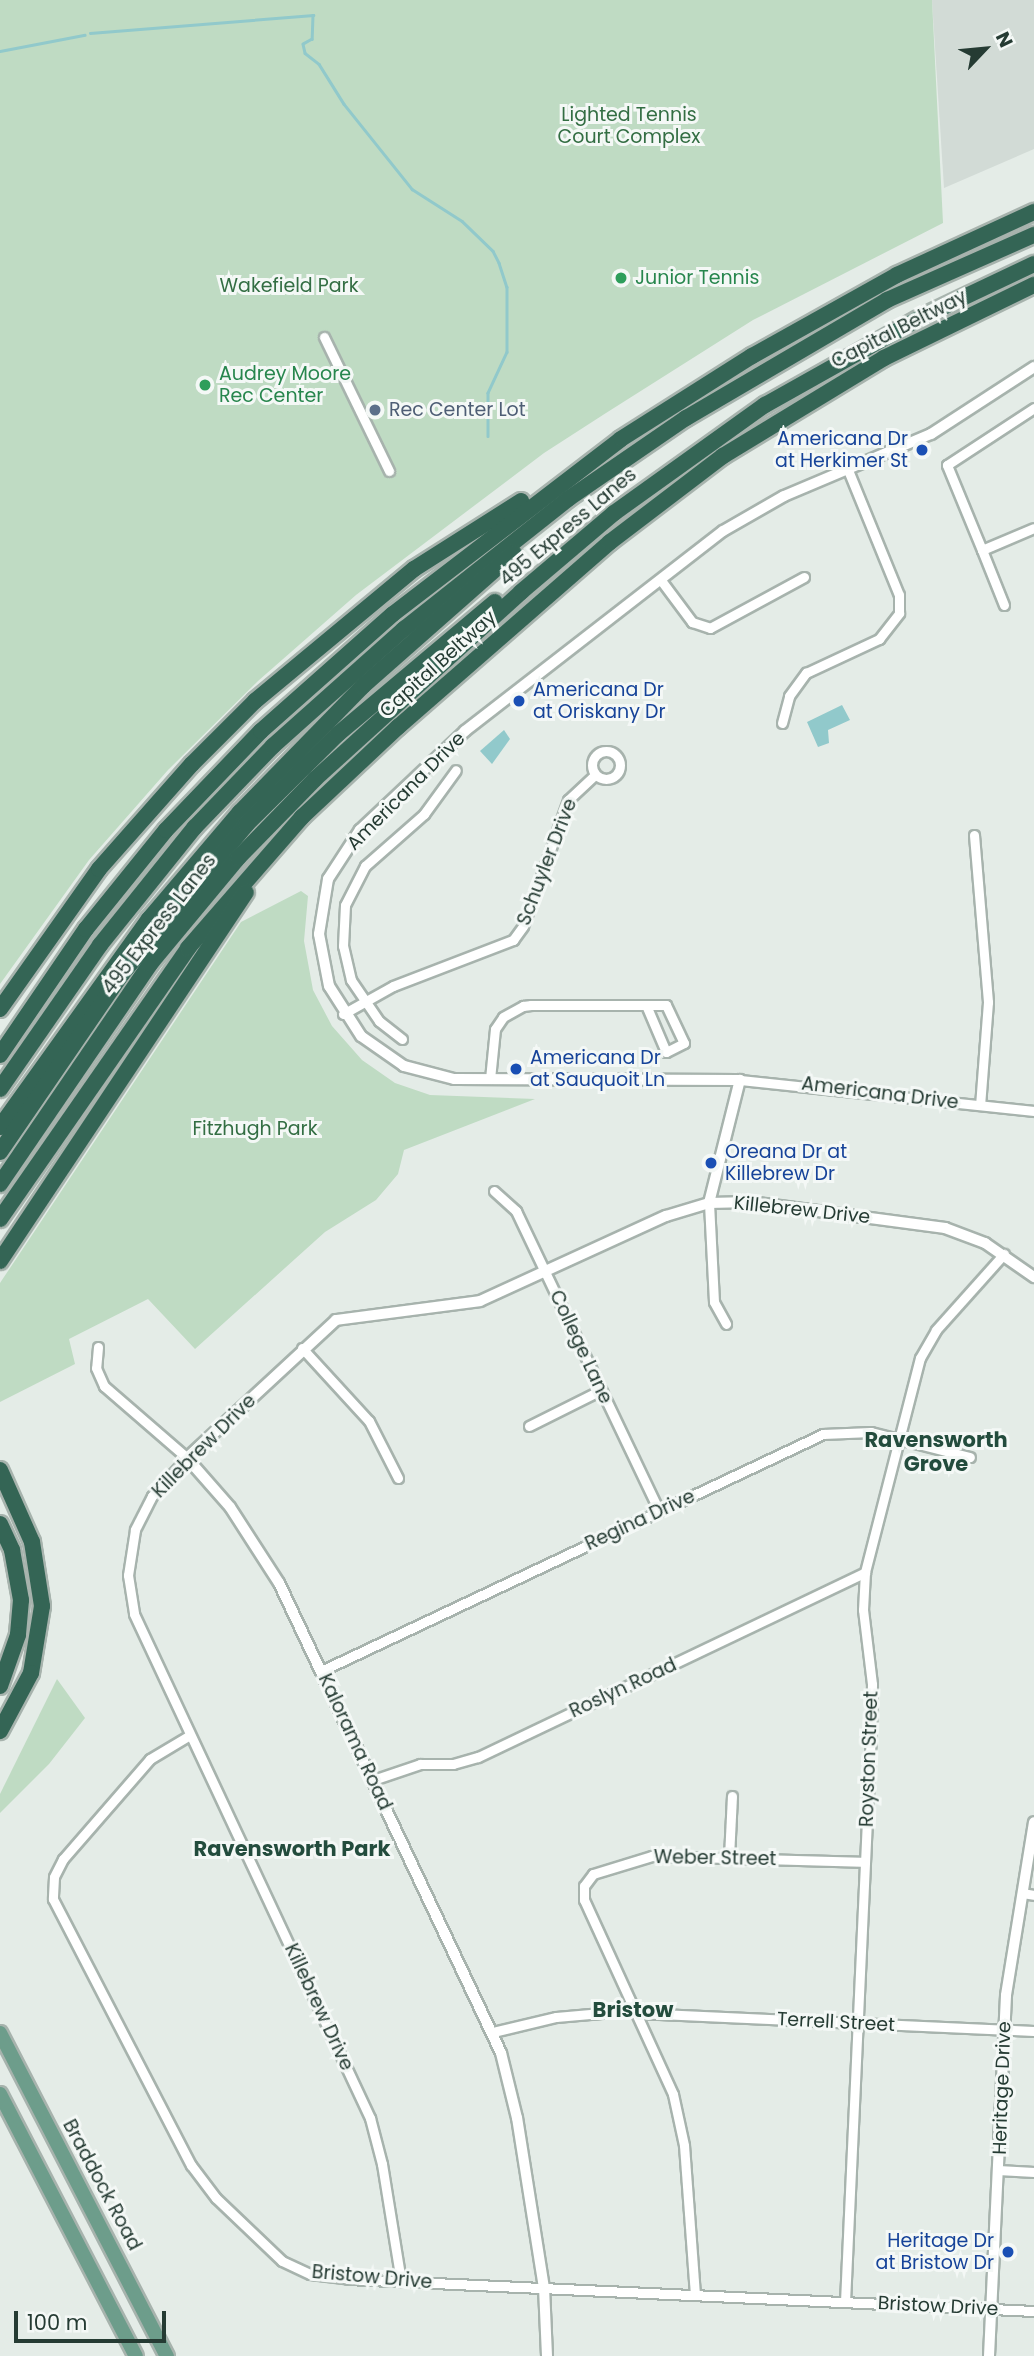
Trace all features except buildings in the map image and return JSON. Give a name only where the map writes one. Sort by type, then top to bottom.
[{"type":"highway","points":[[0,1009],[99,869],[192,764],[255,701],[433,555],[841,305],[931,258],[1034,212]]},
{"type":"highway","name":"495 Express Lanes","points":[[0,1089],[132,902],[227,791],[404,629],[536,523],[648,442],[849,320],[1034,235]]},
{"type":"highway","name":"495 Express Lanes","points":[[0,1184],[150,964],[238,858],[315,779],[512,601],[667,472],[836,363],[1034,264]]},
{"type":"highway","name":"Capital Beltway","points":[[0,1219],[152,996],[241,883],[302,817],[447,684],[658,502],[828,390],[1034,285]]},
{"type":"highway","points":[[0,1055],[94,918],[215,777],[393,614],[621,439]]},
{"type":"highway","points":[[0,1127],[149,919],[268,782],[420,634],[648,442]]},
{"type":"highway","points":[[0,1152],[128,966],[292,777],[552,555],[667,472]]},
{"type":"highway","points":[[0,1261],[200,959],[302,817]]},
{"type":"highway","points":[[0,1470],[32,1542],[42,1606],[31,1673],[0,1731]]},
{"type":"highway","points":[[0,1524],[12,1550],[21,1600],[18,1635],[0,1686]]},
{"type":"main road","name":"Braddock Road","points":[[0,2033],[166,2353]]},
{"type":"main road","points":[[0,2094],[136,2356]]},
{"type":"street","points":[[324,337],[389,471]]},
{"type":"street","name":"Americana Drive","points":[[1034,367],[931,434],[758,509],[660,579],[466,731],[347,846],[322,897],[319,934],[325,975],[343,1014],[373,1046],[404,1066],[446,1078],[740,1080],[1034,1111]]},
{"type":"street","points":[[1004,605],[947,465],[1034,408]]},
{"type":"street","points":[[782,723],[789,696],[806,673],[879,639],[899,613],[899,595],[848,470]]},
{"type":"street","points":[[982,550],[1034,528]]},
{"type":"street","points":[[660,579],[692,622],[710,628],[804,577]]},
{"type":"street","points":[[402,1039],[363,1002],[351,980],[343,946],[349,890],[376,854],[424,814],[456,770]]},
{"type":"street","name":"Schuyler Drive","points":[[343,1014],[363,1002],[513,940],[523,926],[568,800],[581,783],[595,775]]},
{"type":"street","points":[[974,835],[988,1002],[981,1105]]},
{"type":"street","points":[[490,1079],[495,1029],[513,1010],[531,1005],[646,1005],[666,1005],[684,1043],[666,1052],[646,1005]]},
{"type":"street","points":[[726,1324],[714,1302],[709,1203],[740,1080]]},
{"type":"street","name":"College Lane","points":[[494,1191],[516,1211],[659,1511]]},
{"type":"street","name":"Killebrew Drive","points":[[401,2281],[382,2164],[369,2118],[138,1625],[128,1575],[131,1541],[143,1512],[187,1458],[324,1328],[345,1317],[480,1301],[666,1216],[709,1203],[750,1202],[924,1224],[967,1235],[1004,1254],[1034,1277]]},
{"type":"street","name":"Royston Street","points":[[845,2302],[872,1684],[863,1610],[865,1572],[898,1439],[926,1345],[1004,1254]]},
{"type":"street","name":"Kalorama Road","points":[[98,1347],[96,1368],[104,1386],[187,1458],[230,1507],[269,1564],[493,2032],[517,2118],[544,2288],[547,2356]]},
{"type":"street","points":[[302,1348],[369,1421],[398,1478]]},
{"type":"street","points":[[530,1426],[601,1390]]},
{"type":"street","name":"Regina Drive","points":[[321,1671],[824,1434],[853,1430],[970,1457]]},
{"type":"street","name":"Roslyn Road","points":[[373,1780],[413,1765],[478,1758],[865,1572]]},
{"type":"street","name":"Bristow Drive","points":[[190,1735],[150,1759],[63,1859],[52,1886],[57,1908],[191,2165],[216,2198],[290,2266],[327,2277],[1034,2311]]},
{"type":"street","points":[[729,1857],[732,1796]]},
{"type":"street","name":"Heritage Drive","points":[[989,2356],[1003,2030],[1028,1894],[1034,1822]]},
{"type":"street","name":"Weber Street","points":[[695,2295],[681,2127],[664,2069],[584,1899],[587,1879],[613,1866],[652,1856],[865,1862]]},
{"type":"street","name":"Terrell Street","points":[[493,2032],[556,2017],[636,2012],[1034,2031]]},
{"type":"street","points":[[998,2170],[1034,2172]]},
{"type":"shaded area","points":[[932,0],[1034,0],[1034,149],[944,188]]},
{"type":"green space","name":"Wakefield Park","points":[[0,0],[932,0],[943,223],[753,320],[606,413],[544,453],[356,595],[258,681],[168,770],[89,860],[0,984]]},
{"type":"green space","name":"Fitzhugh Park","points":[[301,891],[308,896],[304,941],[313,990],[332,1026],[362,1060],[395,1083],[430,1095],[535,1099],[404,1150],[398,1174],[376,1200],[325,1232],[195,1349],[148,1299],[69,1339],[75,1364],[0,1402],[0,1283],[241,922]]},
{"type":"green space","points":[[57,1679],[85,1718],[49,1764],[0,1813],[0,1794]]},
{"type":"water","points":[[842,705],[850,720],[828,730],[829,743],[818,747],[807,722]]},
{"type":"water","points":[[504,730],[510,739],[492,764],[480,751]]},
{"type":"waterway","points":[[90,33],[313,15],[312,39],[303,44],[305,53],[319,64],[344,104],[412,189],[462,221],[493,251],[499,263],[507,287],[507,352],[488,393],[488,436]]},
{"type":"waterway","points":[[0,51],[84,35]]},
{"type":"place","name":"Junior Tennis","points":[[621,278]]},
{"type":"place","name":"Audrey Moore Rec Center","points":[[205,385]]},
{"type":"place","name":"Rec Center Lot","points":[[375,410]]},
{"type":"place","name":"Americana Dr at Herkimer St","points":[[922,450]]},
{"type":"place","name":"Americana Dr at Oriskany Dr","points":[[519,701]]},
{"type":"place","name":"Americana Dr at Sauquoit Ln","points":[[516,1069]]},
{"type":"place","name":"Oreana Dr at Killebrew Dr","points":[[711,1163]]},
{"type":"place","name":"Heritage Dr at Bristow Dr","points":[[1008,2252]]},
{"type":"district","name":"Ravensworth Grove","points":[[936,1452]]},
{"type":"district","name":"Ravensworth Park","points":[[292,1849]]},
{"type":"district","name":"Bristow","points":[[633,2010]]},
{"type":"park label","name":"Lighted Tennis Court Complex","points":[[629,126]]}]
